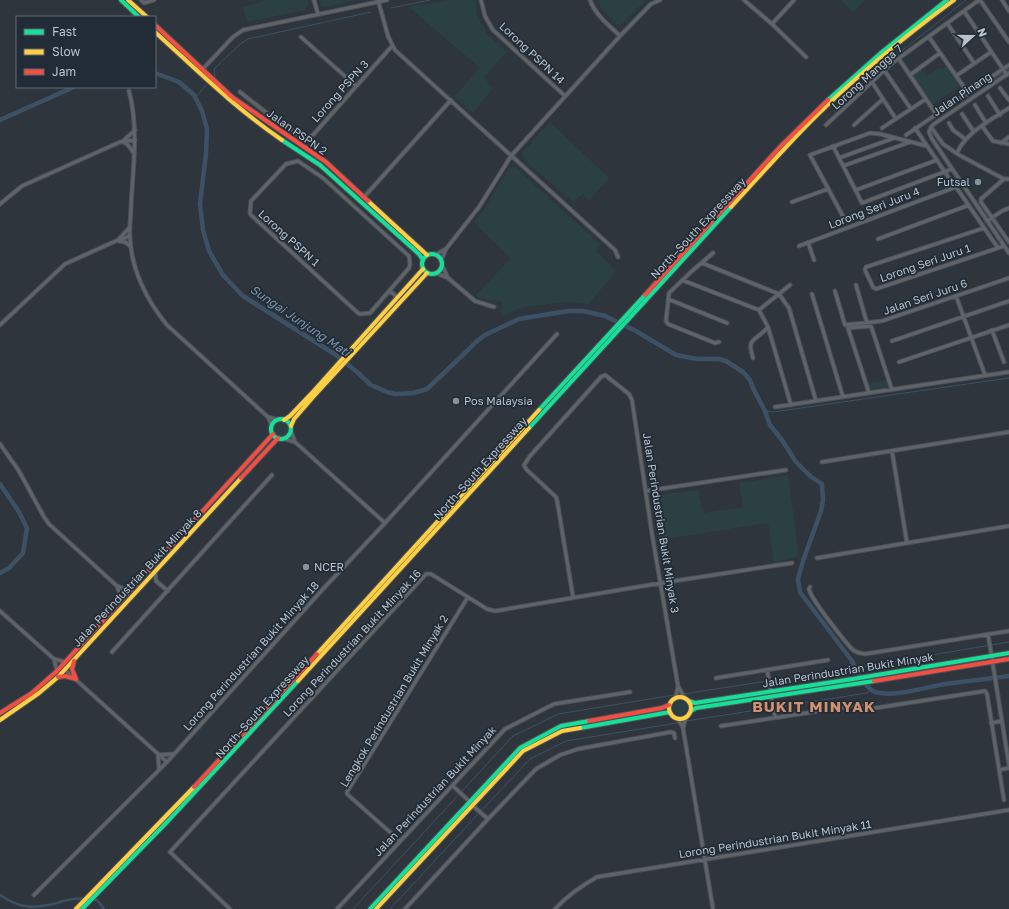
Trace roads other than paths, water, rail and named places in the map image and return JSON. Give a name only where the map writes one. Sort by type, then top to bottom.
[{"type":"main road","points":[[121,0],[138,16]]},
{"type":"main road","points":[[128,0],[145,16]]},
{"type":"main road","name":"North–South Expressway","points":[[625,319],[768,159],[810,117],[874,57],[947,0]]},
{"type":"main road","name":"North–South Expressway","points":[[76,909],[101,886],[211,770],[617,327],[774,160],[834,98],[884,55],[954,0]]},
{"type":"main road","name":"Jalan PSPN 2","points":[[156,26],[232,97],[326,162],[427,255]]},
{"type":"main road","name":"Jalan PSPN 2","points":[[156,33],[233,104],[257,123],[320,165],[419,254],[423,260]]},
{"type":"main road","points":[[350,353],[423,268],[423,260],[427,255],[436,255],[441,263],[436,272],[427,272],[423,268]]},
{"type":"main road","points":[[339,365],[294,419],[288,437],[278,438],[273,434],[272,426],[278,420],[284,420],[290,416],[427,272]]},
{"type":"main road","points":[[284,420],[288,422],[291,429]]},
{"type":"main road","name":"Jalan Perindustrian Bukit Minyak 8","points":[[0,720],[39,693],[58,677],[65,662],[273,434]]},
{"type":"main road","name":"Jalan Perindustrian Bukit Minyak 8","points":[[0,713],[32,693],[57,671],[74,659],[278,438]]},
{"type":"main road","name":"Jalan Perindustrian Bukit Minyak","points":[[691,711],[696,708],[771,693],[1009,653]]},
{"type":"main road","points":[[74,659],[72,669],[76,679]]},
{"type":"main road","name":"Jalan Perindustrian Bukit Minyak","points":[[689,701],[695,703],[856,684],[1009,659]]},
{"type":"main road","points":[[58,677],[65,676],[76,679]]},
{"type":"main road","points":[[370,909],[468,801],[520,748],[561,726],[662,708],[669,705],[676,696],[682,695],[689,701],[691,704],[691,711],[686,720],[679,721],[672,716],[669,705]]},
{"type":"main road","points":[[376,909],[474,806],[523,751],[562,731],[670,712]]},
{"type":"main road","name":"North–South Expressway","points":[[82,909],[101,886]]},
{"type":"street","points":[[141,0],[144,3],[154,0]]},
{"type":"street","points":[[314,0],[318,14]]},
{"type":"street","points":[[200,73],[233,37],[243,30],[387,0]]},
{"type":"street","name":"Lorong PSPN 14","points":[[481,0],[485,16],[493,30],[565,96]]},
{"type":"street","points":[[590,0],[599,16],[620,36]]},
{"type":"street","points":[[448,278],[441,263],[446,249],[479,208],[511,156],[620,36],[651,4],[660,0]]},
{"type":"street","points":[[744,0],[772,24],[806,57]]},
{"type":"street","points":[[772,24],[794,0]]},
{"type":"street","points":[[979,0],[1009,42]]},
{"type":"street","name":"Lorong Mangga 7","points":[[826,125],[884,70],[979,0]]},
{"type":"street","points":[[1002,0],[1009,11]]},
{"type":"street","points":[[1004,4],[1009,0]]},
{"type":"street","points":[[378,1],[392,46],[615,250],[618,257]]},
{"type":"street","points":[[964,11],[1003,69],[1008,74]]},
{"type":"street","points":[[947,23],[974,63]]},
{"type":"street","points":[[301,36],[356,86]]},
{"type":"street","points":[[929,37],[968,93]]},
{"type":"street","name":"Lorong PSPN 3","points":[[240,92],[268,114],[302,137],[310,137],[392,46]]},
{"type":"street","points":[[956,76],[992,52]]},
{"type":"street","points":[[910,75],[940,53]]},
{"type":"street","points":[[899,59],[936,114]]},
{"type":"street","name":"Jalan Pinang","points":[[906,135],[1009,65]]},
{"type":"street","points":[[884,70],[911,109]]},
{"type":"street","name":"Jalan Pinang","points":[[1008,74],[931,127],[929,134],[1009,253]]},
{"type":"street","points":[[872,82],[896,119]]},
{"type":"street","points":[[1000,88],[1009,100]]},
{"type":"street","points":[[128,91],[133,108],[135,130],[130,236],[133,260],[147,295],[156,312],[167,325],[268,417],[272,426]]},
{"type":"street","points":[[988,96],[1000,115]]},
{"type":"street","points":[[854,125],[883,98]]},
{"type":"street","points":[[882,128],[926,99]]},
{"type":"street","points":[[364,197],[451,100]]},
{"type":"street","points":[[975,105],[986,123]]},
{"type":"street","points":[[958,153],[965,139],[1009,108]]},
{"type":"street","points":[[264,120],[268,114]]},
{"type":"street","points":[[962,114],[974,132]]},
{"type":"street","points":[[948,123],[953,130],[965,139]]},
{"type":"street","points":[[982,126],[993,141],[1009,144]]},
{"type":"street","points":[[931,127],[943,144],[959,155],[1004,179],[1009,179]]},
{"type":"street","points":[[915,128],[998,248]]},
{"type":"street","points":[[123,142],[135,130]]},
{"type":"street","points":[[845,220],[810,154],[868,133],[880,134],[927,146]]},
{"type":"street","points":[[1001,143],[1009,137]]},
{"type":"street","points":[[839,158],[895,138]]},
{"type":"street","points":[[0,204],[22,186],[123,142],[135,140]]},
{"type":"street","points":[[918,144],[923,140]]},
{"type":"street","points":[[123,142],[127,144],[134,154]]},
{"type":"street","points":[[843,166],[910,142]]},
{"type":"street","points":[[833,146],[862,203],[952,168]]},
{"type":"street","points":[[856,190],[937,160]]},
{"type":"street","name":"Lorong PSPN 1","points":[[298,161],[323,178],[409,256],[409,268],[390,291],[370,313],[358,313],[251,215],[251,201],[286,164],[298,161]]},
{"type":"street","points":[[1004,179],[981,199],[981,202],[1009,242]]},
{"type":"street","name":"Lorong Seri Juru 4","points":[[799,246],[954,185]]},
{"type":"street","points":[[792,202],[828,189]]},
{"type":"street","points":[[353,205],[358,199]]},
{"type":"street","points":[[878,239],[969,205]]},
{"type":"street","points":[[987,220],[1009,208]]},
{"type":"street","points":[[118,240],[130,227]]},
{"type":"street","name":"Lorong Seri Juru 1","points":[[984,228],[866,267],[865,270],[873,287],[876,289],[1004,246]]},
{"type":"street","points":[[0,325],[66,264],[130,236]]},
{"type":"street","points":[[118,240],[131,246]]},
{"type":"street","points":[[808,242],[814,260]]},
{"type":"street","points":[[436,255],[446,249]]},
{"type":"street","points":[[713,253],[669,293],[666,321],[667,323],[715,343],[719,342]]},
{"type":"street","points":[[702,262],[779,294],[789,308],[816,401]]},
{"type":"street","points":[[436,272],[448,278],[475,301],[494,307]]},
{"type":"street","name":"Jalan Seri Juru 6","points":[[835,292],[845,325],[882,321],[1009,278]]},
{"type":"street","points":[[682,280],[759,310],[768,327],[791,405]]},
{"type":"street","points":[[759,310],[790,285]]},
{"type":"street","points":[[856,285],[867,323]]},
{"type":"street","points":[[390,291],[398,298]]},
{"type":"street","points":[[812,294],[843,397]]},
{"type":"street","points":[[956,296],[985,375]]},
{"type":"street","points":[[668,299],[727,323]]},
{"type":"street","points":[[892,341],[1009,301]]},
{"type":"street","points":[[899,362],[1009,325]]},
{"type":"street","points":[[869,393],[848,328],[871,326],[892,390]]},
{"type":"street","points":[[753,358],[749,347],[750,343],[768,327]]},
{"type":"street","points":[[992,330],[1004,362]]},
{"type":"street","name":"Lorong Perindustrian Bukit Minyak 18","points":[[34,896],[175,754],[323,589],[557,334]]},
{"type":"street","points":[[775,407],[1009,372]]},
{"type":"street","name":"Jalan Perindustrian Bukit Minyak 3","points":[[569,414],[601,377],[605,375],[631,398],[678,686]]},
{"type":"street","points":[[573,418],[569,414],[530,456],[524,465],[526,469],[556,497],[573,597]]},
{"type":"street","points":[[268,417],[278,420]]},
{"type":"street","points":[[291,429],[295,442]]},
{"type":"street","points":[[822,462],[1009,432]]},
{"type":"street","points":[[285,438],[295,442],[385,523]]},
{"type":"street","points":[[0,444],[19,471],[46,521],[117,586],[120,594],[119,602]]},
{"type":"street","points":[[892,451],[907,543]]},
{"type":"street","points":[[646,491],[786,470]]},
{"type":"street","points":[[112,652],[272,475]]},
{"type":"street","points":[[817,558],[1009,526]]},
{"type":"street","name":"Lorong Perindustrian Bukit Minyak 16","points":[[230,909],[170,852],[427,573],[492,611],[792,563]]},
{"type":"street","points":[[155,572],[156,581]]},
{"type":"street","points":[[146,581],[156,581],[168,591]]},
{"type":"street","points":[[117,586],[133,588]]},
{"type":"street","name":"Jalan Perindustrian Bukit Minyak","points":[[810,587],[810,593],[851,647],[856,652],[865,654],[1009,631]]},
{"type":"street","name":"Lengkok Perindustrian Bukit Minyak 2","points":[[400,842],[347,792],[468,597]]},
{"type":"street","points":[[0,611],[54,659],[65,662]]},
{"type":"street","points":[[988,634],[1009,765]]},
{"type":"street","points":[[54,659],[57,671]]},
{"type":"street","name":"Jalan Perindustrian Bukit Minyak","points":[[716,678],[828,660]]},
{"type":"street","points":[[63,668],[167,762]]},
{"type":"street","points":[[767,670],[775,717]]},
{"type":"street","points":[[678,686],[682,695]]},
{"type":"street","points":[[676,696],[678,686]]},
{"type":"street","name":"Jalan Perindustrian Bukit Minyak","points":[[337,909],[453,787],[505,729],[554,704],[630,692]]},
{"type":"street","points":[[721,726],[858,705],[868,709],[986,692],[1004,800]]},
{"type":"street","points":[[683,728],[686,720]]},
{"type":"street","points":[[679,721],[683,728],[713,909]]},
{"type":"street","points":[[991,723],[1002,721]]},
{"type":"street","points":[[405,909],[487,818],[536,769],[560,755],[578,749],[671,732],[674,733],[676,738]]},
{"type":"street","points":[[1004,736],[1009,735]]},
{"type":"street","points":[[158,754],[175,754]]},
{"type":"street","points":[[158,754],[159,770]]},
{"type":"street","points":[[999,770],[1009,768]]},
{"type":"street","points":[[453,787],[468,801]]},
{"type":"street","points":[[474,806],[487,818]]},
{"type":"street","name":"Lorong Perindustrian Bukit Minyak 11","points":[[555,909],[567,896],[597,877],[1009,810]]},
{"type":"waterway","points":[[391,8],[430,0]]},
{"type":"waterway","points":[[861,83],[966,0]]},
{"type":"waterway","points":[[215,76],[214,69],[240,44],[248,39],[371,12]]},
{"type":"waterway","name":"Sungai Junjung Mati","points":[[156,73],[179,82],[194,95],[202,111],[207,129],[206,154],[200,204],[203,230],[209,251],[223,275],[243,296],[336,355],[371,385],[395,394],[413,393],[427,389],[485,335],[519,319],[568,311],[583,311],[605,316],[636,331],[676,355],[697,359],[719,359],[726,361],[743,372],[750,380],[770,425],[796,462],[810,476],[822,484],[823,500],[821,511],[798,579],[800,592],[852,661],[867,686],[873,691],[888,694],[919,690],[945,684],[1009,676]]},
{"type":"waterway","points":[[967,97],[1003,73]]},
{"type":"waterway","points":[[195,98],[206,85]]},
{"type":"waterway","name":"Sungai Junjung Mati","points":[[0,120],[72,88]]},
{"type":"waterway","points":[[765,411],[773,412],[1009,378]]},
{"type":"waterway","name":"Sungai Junjung Mati","points":[[0,484],[19,512],[27,528],[23,553],[9,568],[0,573]]},
{"type":"waterway","points":[[855,668],[1009,642]]},
{"type":"waterway","points":[[770,680],[847,668],[852,661]]},
{"type":"waterway","points":[[684,694],[767,681]]},
{"type":"waterway","points":[[686,721],[867,693],[870,690]]},
{"type":"waterway","points":[[353,909],[513,736],[558,714],[674,695]]},
{"type":"waterway","points":[[481,811],[530,759],[566,741],[683,722]]},
{"type":"waterway","points":[[390,909],[479,813]]},
{"type":"waterway","points":[[0,895],[14,903],[34,907],[67,900],[82,898],[86,899]]},
{"type":"waterway","points":[[92,900],[97,900],[104,909]]},
{"type":"place","name":"Futsal","points":[[978,182]]},
{"type":"place","name":"Pos Malaysia","points":[[456,401]]},
{"type":"place","name":"NCER","points":[[306,567]]},
{"type":"district","name":"BUKIT MINYAK","points":[[814,707]]}]
